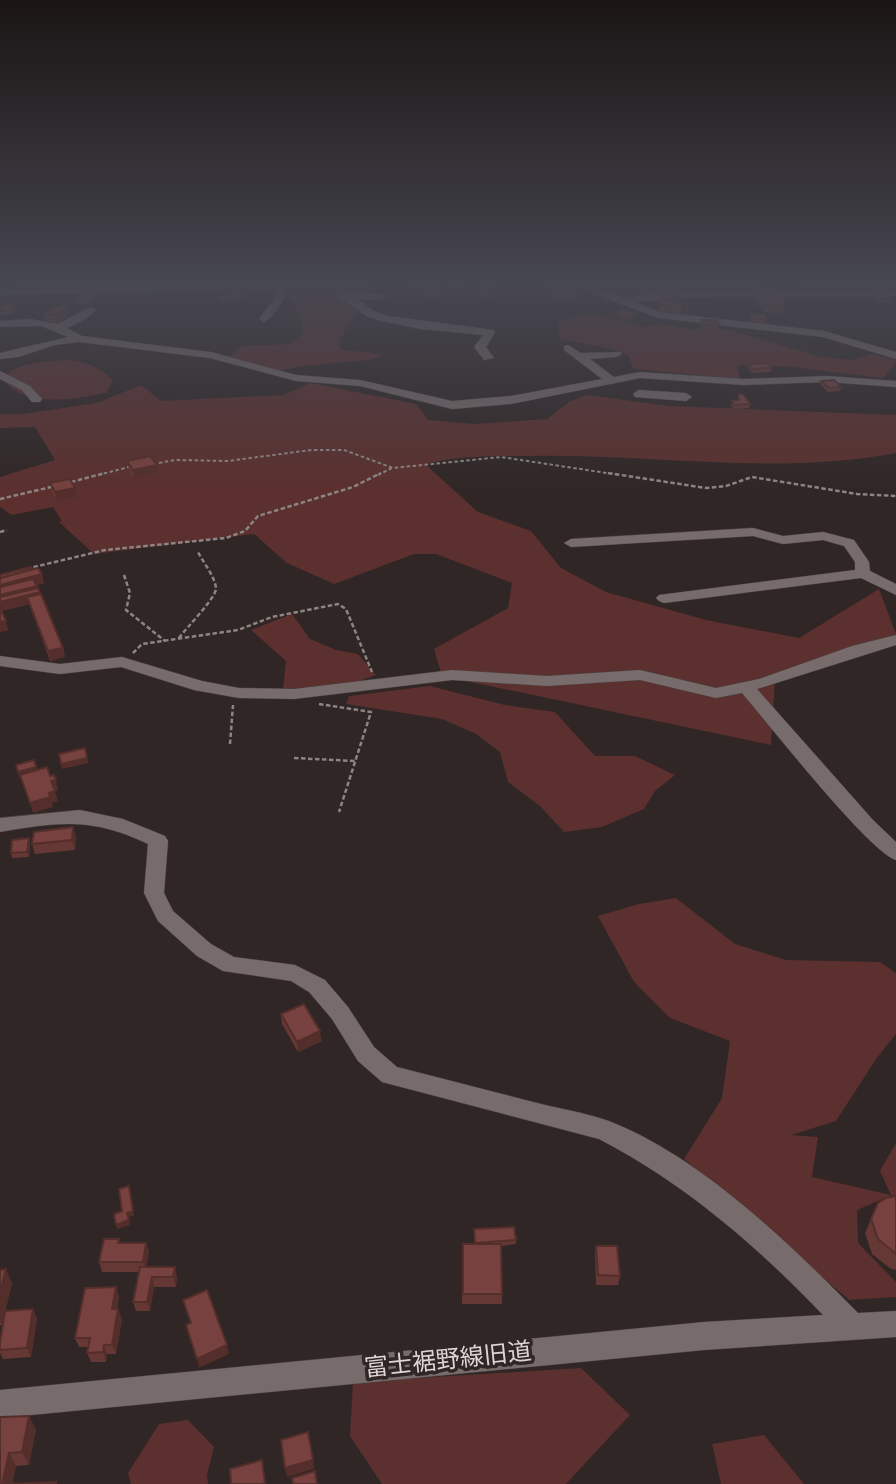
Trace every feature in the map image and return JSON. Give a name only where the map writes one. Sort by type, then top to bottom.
[{"type":"street","points":[[188,352],[211,355],[296,378],[360,383],[452,405],[511,400],[640,375],[744,382],[827,379],[896,384]]},
{"type":"street","points":[[484,352],[488,358]]},
{"type":"street","points":[[574,352],[610,379]]},
{"type":"street","points":[[579,356],[616,354]]},
{"type":"street","points":[[0,374],[26,388],[36,399]]},
{"type":"street","points":[[639,394],[685,400],[692,379]]},
{"type":"street","points":[[571,543],[753,532],[783,540],[823,536],[849,543],[862,562],[863,573]]},
{"type":"street","points":[[664,598],[863,573],[889,586],[896,572]]},
{"type":"street","points":[[0,661],[60,669],[122,662],[173,679],[234,692],[298,694],[452,675],[547,681],[640,675],[716,693],[775,681],[871,645],[896,640]]},
{"type":"street","points":[[746,687],[866,824],[896,853]]},
{"type":"street","points":[[0,825],[69,815],[98,817],[133,827],[159,841],[154,893],[165,916],[204,950],[230,965],[295,973],[317,986],[340,1013],[366,1054],[390,1075],[604,1129],[637,1145],[687,1177],[811,1283],[850,1325]]},
{"type":"street","name":"富士裾野線旧道","points":[[0,1405],[249,1382],[435,1360],[850,1325],[896,1324]]},
{"type":"path","points":[[153,464],[175,460],[228,461],[311,450],[344,450],[393,468]]},
{"type":"path","points":[[7,574],[80,555],[238,534],[252,526],[258,516],[353,487],[393,468],[501,457],[706,488],[726,486],[752,477],[857,494],[896,496]]},
{"type":"path","points":[[65,483],[131,467]]},
{"type":"path","points":[[0,499],[52,486]]},
{"type":"path","points":[[0,532],[7,530]]},
{"type":"path","points":[[178,638],[193,618],[214,598],[216,587],[198,552]]},
{"type":"path","points":[[124,575],[130,593],[126,610],[165,641]]},
{"type":"path","points":[[122,662],[142,644],[238,630],[272,617],[338,604],[346,609],[377,684]]},
{"type":"path","points":[[230,744],[234,692]]},
{"type":"path","points":[[298,694],[301,702],[371,712],[339,812]]},
{"type":"path","points":[[294,758],[355,761]]},
{"type":"shaded area","points":[[234,352],[363,352],[383,355],[369,360],[278,371],[227,359]]},
{"type":"shaded area","points":[[621,352],[805,352],[852,360],[872,354],[896,360],[896,363],[883,378],[754,365],[737,366],[740,379],[633,369],[629,356]]},
{"type":"shaded area","points":[[65,360],[85,363],[103,372],[113,381],[106,393],[51,400],[24,395],[2,379],[7,373],[22,366]]},
{"type":"shaded area","points":[[310,383],[416,404],[428,420],[474,424],[547,419],[569,402],[587,395],[669,406],[896,415],[896,453],[851,460],[760,464],[577,456],[505,456],[425,464],[478,512],[531,531],[561,568],[606,592],[706,620],[799,638],[879,589],[896,634],[775,681],[771,745],[442,676],[434,649],[508,608],[512,583],[436,554],[414,554],[334,584],[287,563],[254,534],[94,554],[59,522],[62,521],[53,507],[12,515],[0,507],[0,477],[55,460],[35,427],[0,428],[0,414],[22,414],[97,403],[141,385],[161,401],[284,395]]},
{"type":"shaded area","points":[[292,614],[310,639],[336,650],[358,654],[376,675],[348,685],[283,689],[286,661],[251,630]]},
{"type":"shaded area","points":[[430,686],[505,705],[555,712],[595,756],[635,756],[675,775],[655,791],[644,809],[602,827],[564,832],[540,806],[508,782],[500,752],[476,734],[442,719],[346,704],[349,696]]},
{"type":"shaded area","points":[[676,898],[735,944],[786,960],[880,962],[896,973],[896,1034],[876,1059],[836,1121],[791,1135],[818,1137],[812,1177],[891,1195],[880,1171],[896,1143],[896,1203],[892,1195],[857,1210],[858,1243],[896,1282],[896,1297],[849,1300],[684,1159],[722,1098],[730,1041],[670,1018],[634,982],[598,916],[639,904]]},
{"type":"shaded area","points":[[581,1368],[630,1415],[566,1484],[382,1484],[350,1436],[353,1382]]},
{"type":"shaded area","points":[[188,1420],[214,1447],[207,1475],[208,1484],[131,1484],[128,1473],[159,1424]]},
{"type":"shaded area","points":[[764,1435],[804,1484],[721,1484],[712,1444]]},
{"type":"building","points":[[768,363],[771,368],[752,369],[749,364]]},
{"type":"building","points":[[834,380],[841,387],[829,388],[821,381]]},
{"type":"building","points":[[738,394],[743,394],[750,404],[734,405],[732,401],[739,400]]},
{"type":"building","points":[[150,456],[157,465],[133,470],[127,461]]},
{"type":"building","points":[[70,479],[75,488],[55,492],[50,483]]},
{"type":"building","points":[[31,567],[32,569],[1,578],[0,576],[0,575]]},
{"type":"building","points":[[38,568],[42,574],[0,585],[0,578]]},
{"type":"building","points":[[33,579],[37,586],[0,595],[0,587]]},
{"type":"building","points":[[38,588],[40,592],[0,602],[0,597]]},
{"type":"building","points":[[41,594],[63,648],[48,651],[27,597]]},
{"type":"building","points":[[0,608],[6,621],[0,622]]},
{"type":"building","points":[[85,748],[87,758],[61,764],[59,754]]},
{"type":"building","points":[[34,760],[36,767],[18,772],[16,765]]},
{"type":"building","points":[[47,767],[50,776],[54,775],[56,780],[51,781],[55,791],[49,793],[50,797],[30,803],[20,775]]},
{"type":"building","points":[[73,827],[72,840],[32,844],[34,832]]},
{"type":"building","points":[[29,838],[27,852],[11,853],[12,840]]},
{"type":"building","points":[[304,1004],[320,1031],[297,1042],[281,1014]]},
{"type":"building","points":[[129,1186],[133,1211],[127,1213],[129,1220],[116,1225],[114,1214],[122,1211],[119,1189]]},
{"type":"building","points":[[896,1196],[896,1254],[878,1239],[871,1219],[878,1203]]},
{"type":"building","points":[[514,1227],[516,1240],[475,1243],[474,1229]]},
{"type":"building","points":[[104,1239],[119,1239],[118,1243],[146,1243],[143,1262],[99,1262]]},
{"type":"building","points":[[463,1244],[501,1244],[502,1294],[463,1294]]},
{"type":"building","points":[[596,1246],[617,1246],[620,1276],[598,1275]]},
{"type":"building","points":[[140,1267],[175,1267],[173,1277],[152,1277],[147,1302],[133,1302]]},
{"type":"building","points":[[6,1269],[0,1293],[0,1270]]},
{"type":"building","points":[[116,1287],[112,1309],[118,1309],[112,1345],[104,1345],[103,1352],[87,1353],[90,1338],[75,1338],[85,1288]]},
{"type":"building","points":[[207,1290],[227,1345],[197,1359],[186,1325],[191,1323],[183,1300]]},
{"type":"building","points":[[33,1309],[27,1348],[0,1350],[5,1311]]},
{"type":"building","points":[[29,1416],[22,1452],[9,1453],[0,1484],[0,1417]]},
{"type":"building","points":[[308,1432],[313,1460],[285,1468],[281,1440]]},
{"type":"building","points":[[262,1460],[265,1484],[231,1484],[230,1469]]},
{"type":"building","points":[[315,1471],[317,1484],[293,1484],[292,1478]]},
{"type":"building","points":[[56,1482],[56,1484],[8,1484]]}]
